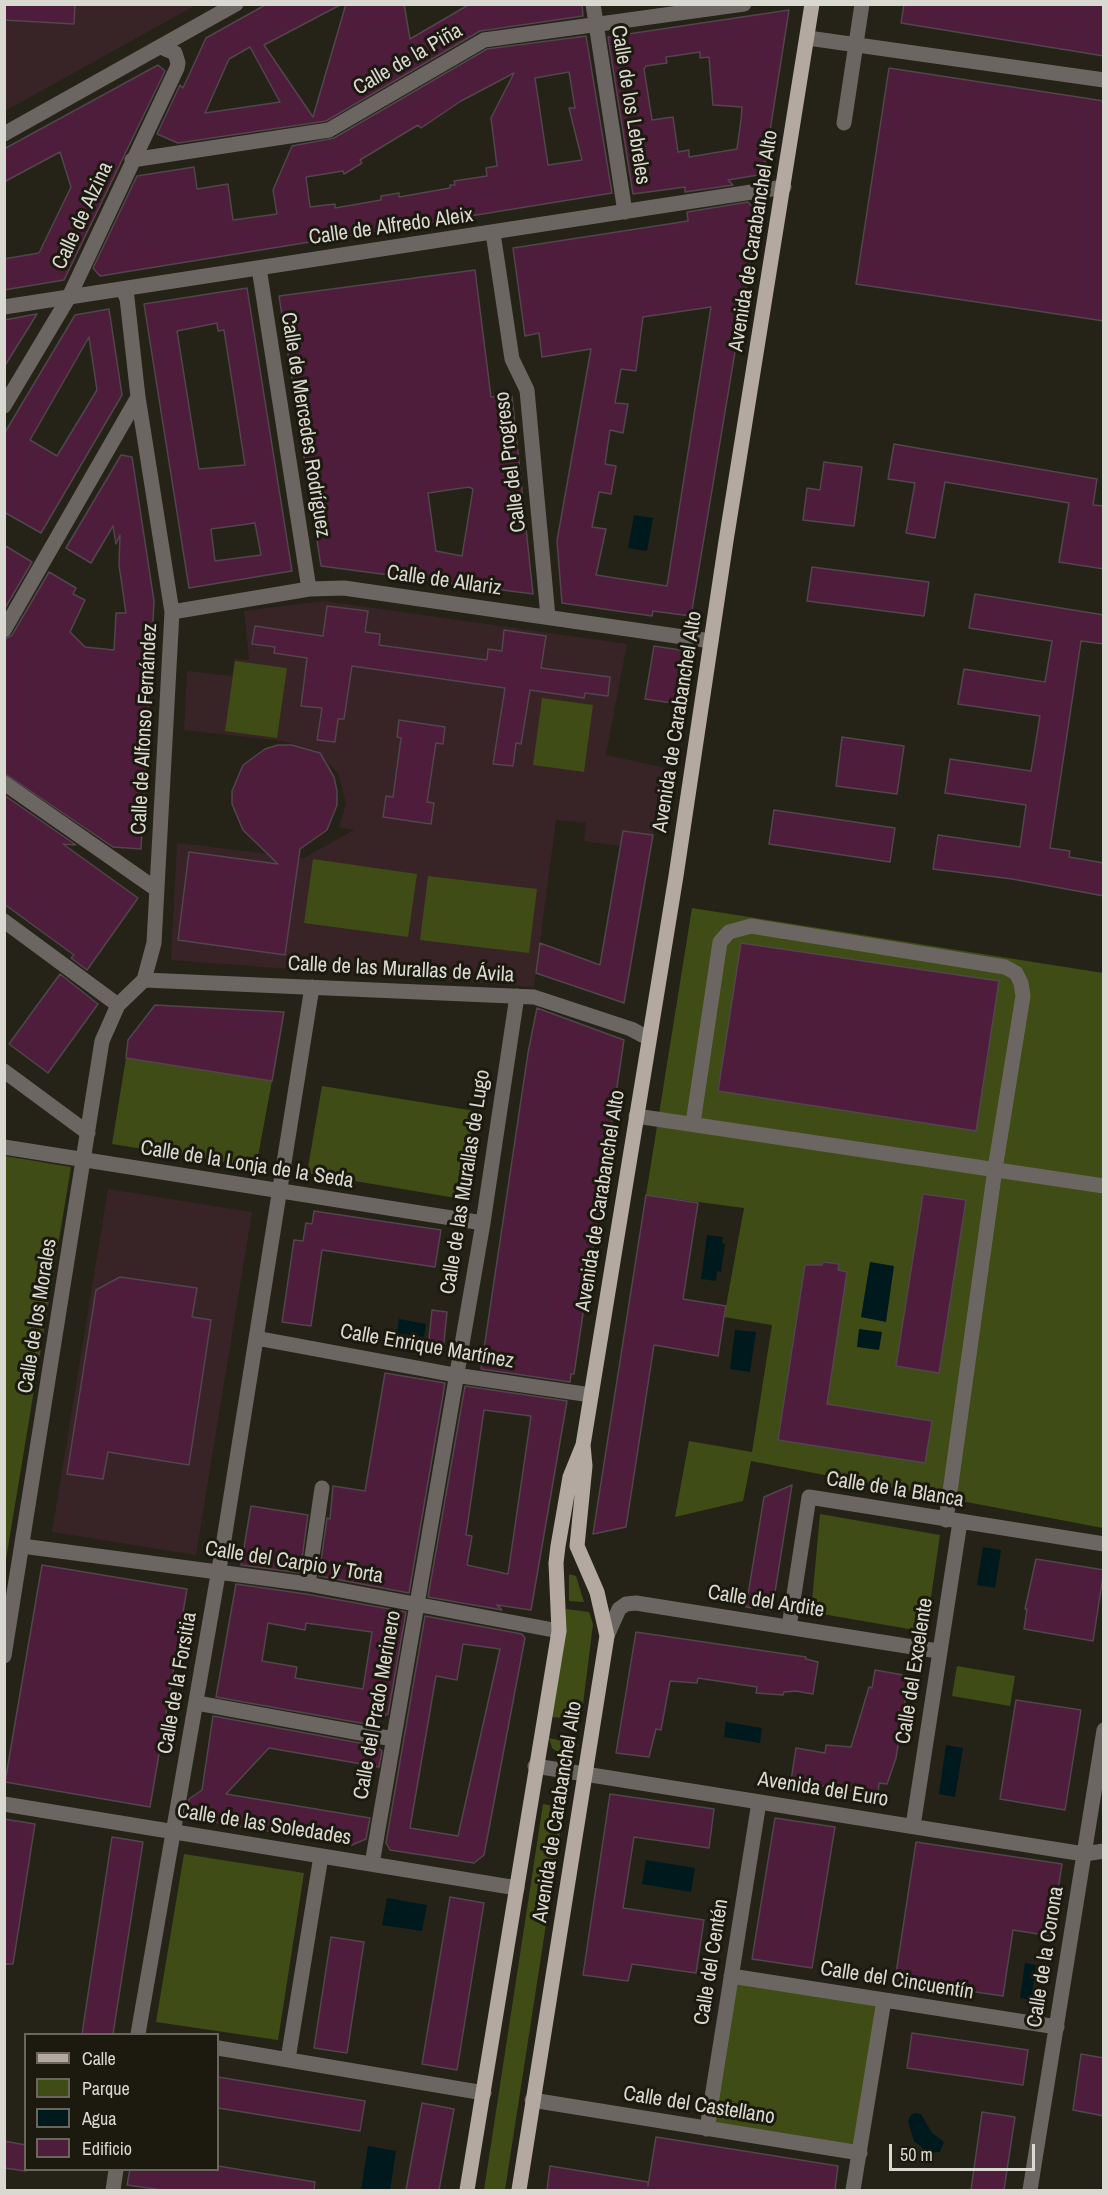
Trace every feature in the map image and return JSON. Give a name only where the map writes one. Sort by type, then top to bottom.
[{"type":"main road","name":"Avenida de Carabanchel Alto","points":[[467,2190],[559,1631],[556,1563],[558,1546],[570,1477],[583,1445],[813,4]]},
{"type":"main road","name":"Avenida de Carabanchel Alto","points":[[519,2190],[607,1636],[597,1592],[577,1546],[585,1466],[583,1445]]},
{"type":"street","points":[[4,134],[236,4]]},
{"type":"street","name":"Calle de los Lebreles","points":[[593,4],[625,212]]},
{"type":"street","name":"Calle de la Piña","points":[[132,160],[329,130],[484,40],[744,4]]},
{"type":"street","points":[[844,123],[862,4]]},
{"type":"street","points":[[808,38],[1104,80]]},
{"type":"street","name":"Calle de Alzina","points":[[4,406],[69,297],[178,63],[172,49],[161,47]]},
{"type":"street","name":"Calle de Alfredo Aleix","points":[[4,307],[784,187]]},
{"type":"street","name":"Calle del Progreso","points":[[493,233],[512,359],[527,390],[548,617]]},
{"type":"street","name":"Calle de Mercedes Rodríguez","points":[[259,268],[309,589]]},
{"type":"street","name":"Calle de Alfonso Fernández","points":[[122,289],[127,298],[138,397],[172,612],[154,943],[144,980]]},
{"type":"street","points":[[4,630],[138,397]]},
{"type":"street","name":"Calle de Allariz","points":[[172,612],[309,589],[344,588],[711,641]]},
{"type":"street","points":[[4,783],[156,890]]},
{"type":"street","points":[[4,921],[118,1005]]},
{"type":"street","name":"Calle del Excelente","points":[[693,1124],[720,942],[729,932],[740,927],[751,926],[1005,967],[1016,973],[1021,982],[1023,996],[995,1169],[938,1651],[913,1826]]},
{"type":"street","points":[[85,1159],[102,1041],[118,1005],[144,980]]},
{"type":"street","name":"Calle de las Murallas de Ávila","points":[[144,980],[517,996],[546,1000],[631,1029],[648,1038]]},
{"type":"street","name":"Calle de la Forsitia","points":[[138,2033],[172,1832],[197,1703],[312,987]]},
{"type":"street","name":"Calle de las Murallas de Lugo","points":[[455,1375],[483,1224],[517,996]]},
{"type":"street","points":[[4,1071],[88,1133]]},
{"type":"street","points":[[636,1116],[1104,1186]]},
{"type":"street","name":"Calle de la Lonja de la Seda","points":[[4,1147],[483,1224]]},
{"type":"street","name":"Calle de los Morales","points":[[4,1656],[85,1159]]},
{"type":"street","name":"Calle Enrique Martínez","points":[[256,1338],[455,1375],[591,1395]]},
{"type":"street","name":"Calle del Prado Merinero","points":[[372,1864],[455,1375]]},
{"type":"street","points":[[308,1584],[322,1488]]},
{"type":"street","name":"Calle de la Blanca","points":[[789,1627],[809,1497],[1104,1544]]},
{"type":"street","name":"Calle del Carpio y Torta","points":[[22,1546],[308,1584],[559,1631]]},
{"type":"street","name":"Calle del Ardite","points":[[607,1636],[619,1609],[626,1604],[636,1603],[938,1651]]},
{"type":"street","points":[[197,1703],[393,1739]]},
{"type":"street","name":"Calle de la Corona","points":[[1030,2190],[1104,1730]]},
{"type":"street","name":"Avenida del Euro","points":[[535,1766],[1083,1854],[1104,1851]]},
{"type":"street","name":"Calle del Centén","points":[[707,2128],[759,1802]]},
{"type":"street","name":"Calle de las Soledades","points":[[4,1804],[517,1888]]},
{"type":"street","points":[[288,2060],[321,1856]]},
{"type":"street","name":"Calle del Cincuentín","points":[[731,1976],[1057,2027]]},
{"type":"street","points":[[853,2190],[884,2000]]},
{"type":"street","points":[[219,2048],[484,2093]]},
{"type":"street","name":"Calle del Castellano","points":[[532,2100],[860,2152]]},
{"type":"street","points":[[113,2190],[116,2171]]},
{"type":"shaded area","points":[[5,5],[196,5],[5,111]]},
{"type":"shaded area","points":[[324,601],[627,644],[606,755],[666,768],[653,835],[624,831],[621,846],[584,841],[586,823],[556,820],[534,987],[171,960],[177,843],[304,858],[354,830],[339,827],[346,804],[338,773],[315,750],[283,741],[184,730],[187,671],[232,676],[234,659],[249,660],[244,611]]},
{"type":"shaded area","points":[[108,1189],[252,1212],[196,1555],[52,1532]]},
{"type":"green space","points":[[235,661],[287,668],[277,738],[225,731]]},
{"type":"green space","points":[[542,698],[593,705],[584,772],[533,765]]},
{"type":"green space","points":[[313,859],[417,874],[408,937],[304,923]]},
{"type":"green space","points":[[428,876],[537,889],[529,953],[420,940]]},
{"type":"green space","points":[[692,908],[1103,973],[1103,1528],[751,1461],[743,1501],[675,1517],[689,1441],[752,1452],[772,1325],[724,1317],[744,1208],[646,1195]]},
{"type":"green space","points":[[126,1058],[272,1081],[256,1167],[112,1144]]},
{"type":"green space","points":[[322,1086],[475,1111],[462,1199],[307,1173]]},
{"type":"green space","points":[[4,1156],[71,1167],[5,1565]]},
{"type":"green space","points":[[820,1514],[940,1535],[926,1632],[811,1612]]},
{"type":"green space","points":[[569,1574],[576,1576],[584,1602],[569,1601]]},
{"type":"green space","points":[[566,1609],[589,1612],[593,1624],[581,1720],[552,1717],[565,1636]]},
{"type":"green space","points":[[957,1666],[1015,1676],[1010,1706],[952,1696]]},
{"type":"green space","points":[[549,1738],[579,1745],[572,1753],[561,1754],[552,1748]]},
{"type":"green space","points":[[543,1804],[564,1808],[505,2190],[484,2190]]},
{"type":"green space","points":[[184,1854],[304,1873],[278,2040],[156,2022]]},
{"type":"green space","points":[[731,1976],[884,2000],[860,2153],[707,2129]]},
{"type":"water","points":[[634,515],[653,518],[647,551],[628,548]]},
{"type":"water","points":[[707,1235],[723,1237],[722,1243],[725,1244],[721,1272],[717,1271],[716,1281],[701,1279]]},
{"type":"water","points":[[870,1262],[894,1266],[886,1322],[861,1317]]},
{"type":"water","points":[[399,1319],[426,1324],[424,1337],[397,1333]]},
{"type":"water","points":[[859,1329],[882,1332],[879,1350],[857,1347]]},
{"type":"water","points":[[735,1330],[756,1332],[750,1372],[730,1369]]},
{"type":"water","points":[[983,1547],[1001,1550],[995,1588],[977,1585]]},
{"type":"water","points":[[726,1722],[762,1728],[760,1743],[724,1737]]},
{"type":"water","points":[[946,1745],[963,1748],[955,1797],[939,1794]]},
{"type":"water","points":[[646,1860],[695,1868],[691,1892],[642,1884]]},
{"type":"water","points":[[387,1898],[427,1905],[422,1931],[382,1925]]},
{"type":"water","points":[[1025,1963],[1036,1965],[1031,2000],[1020,1998]]},
{"type":"water","points":[[915,2113],[921,2114],[932,2133],[944,2142],[940,2152],[929,2153],[914,2141],[908,2122],[910,2116]]},
{"type":"water","points":[[368,2146],[396,2151],[390,2190],[361,2190]]},
{"type":"building","points":[[4,4],[75,4],[74,24],[4,20]]},
{"type":"building","points":[[267,4],[342,4],[264,45],[313,117],[346,4],[404,4],[410,39],[470,4],[582,4],[583,16],[480,31],[326,121],[178,143],[157,134],[180,85],[183,88],[206,38]],"holes":[[[250,47],[280,102],[205,113],[229,59]]]},
{"type":"building","points":[[904,4],[1104,4],[1104,56],[901,23]]},
{"type":"building","points":[[789,10],[764,169],[758,175],[728,180],[733,185],[685,192],[685,187],[633,194],[608,37]],"holes":[[[700,52],[700,58],[709,57],[713,105],[742,107],[741,120],[737,149],[689,157],[689,150],[678,152],[673,117],[652,120],[644,69],[646,66],[667,63],[666,57]]]},
{"type":"building","points":[[586,36],[612,193],[100,276],[93,268],[137,176],[194,167],[197,189],[228,184],[233,220],[277,214],[273,190],[292,146],[334,138],[487,49]],"holes":[[[569,72],[575,108],[569,108],[582,160],[548,165],[535,78]],[[514,73],[491,118],[497,166],[486,168],[487,176],[454,181],[455,185],[450,185],[450,188],[399,197],[399,193],[381,196],[381,200],[335,208],[335,204],[310,207],[306,177],[343,171],[344,174],[362,163],[360,160],[418,125],[421,128],[461,101]]]},
{"type":"building","points":[[158,65],[165,71],[64,280],[4,290],[4,259],[39,253],[71,187],[60,152],[4,182],[4,149]]},
{"type":"building","points":[[889,68],[1104,101],[1104,321],[856,284]]},
{"type":"building","points":[[748,202],[758,214],[691,616],[653,611],[652,616],[562,603],[557,541],[591,349],[542,357],[539,333],[525,336],[513,248],[688,221],[687,212]],"holes":[[[711,307],[667,586],[596,575],[606,529],[592,527],[599,492],[611,494],[616,466],[605,464],[610,430],[623,433],[628,404],[615,403],[621,369],[636,371],[643,317]]]},
{"type":"building","points":[[475,270],[491,397],[512,396],[533,594],[321,566],[279,296]],"holes":[[[469,487],[473,489],[462,556],[436,551],[428,493]]]},
{"type":"building","points":[[247,288],[292,571],[189,588],[144,304]],"holes":[[[217,323],[218,331],[224,330],[245,465],[199,469],[177,331]],[[255,523],[261,555],[215,561],[211,529]]]},
{"type":"building","points":[[109,309],[122,395],[41,533],[4,512],[4,434],[75,315]],"holes":[[[89,337],[97,390],[57,456],[30,440]]]},
{"type":"building","points":[[37,314],[4,367],[4,320]]},
{"type":"building","points":[[894,444],[1097,479],[1093,505],[1104,506],[1104,569],[1059,562],[1069,503],[945,482],[935,538],[906,533],[915,483],[888,479]]},
{"type":"building","points":[[121,455],[132,457],[154,601],[141,849],[113,847],[4,773],[4,640],[12,635],[49,572],[76,588],[73,594],[85,600],[70,632],[85,647],[114,650],[116,613],[126,613],[119,565],[120,535],[116,544],[113,526],[91,563],[66,548]]},
{"type":"building","points":[[824,462],[862,467],[854,526],[803,520],[807,488],[820,490]]},
{"type":"building","points":[[4,545],[32,562],[4,610]]},
{"type":"building","points":[[812,567],[929,582],[924,616],[807,601]]},
{"type":"building","points":[[975,594],[1104,615],[1104,644],[1081,641],[1050,848],[1070,851],[1069,857],[1104,863],[1104,896],[1012,879],[933,869],[938,835],[1020,847],[1026,805],[945,793],[950,759],[1031,771],[1040,716],[958,704],[964,669],[1045,682],[1052,641],[969,628]]},
{"type":"building","points":[[327,606],[368,611],[365,632],[380,634],[379,645],[487,660],[488,649],[502,651],[504,630],[546,636],[541,668],[610,677],[608,696],[585,693],[584,698],[530,690],[521,744],[516,743],[513,766],[493,764],[505,688],[352,666],[344,719],[338,719],[335,742],[317,740],[322,708],[301,706],[307,658],[274,653],[275,647],[252,644],[255,626],[323,636]]},
{"type":"building","points":[[654,646],[687,651],[679,704],[645,699]]},
{"type":"building","points":[[399,720],[445,727],[443,744],[436,743],[427,802],[434,803],[431,824],[383,817],[386,796],[393,797],[401,738],[397,737]]},
{"type":"building","points":[[842,737],[904,746],[897,794],[836,786]]},
{"type":"building","points":[[278,745],[292,745],[320,753],[334,777],[337,791],[337,805],[327,830],[300,849],[285,955],[178,940],[189,852],[278,864],[243,830],[232,804],[232,791],[243,765],[265,749]]},
{"type":"building","points":[[4,795],[76,845],[63,844],[138,898],[87,970],[71,958],[74,955],[4,904]]},
{"type":"building","points":[[774,810],[895,828],[890,862],[769,844]]},
{"type":"building","points":[[623,831],[653,835],[624,1003],[536,973],[540,943],[600,965]]},
{"type":"building","points":[[741,943],[999,981],[976,1131],[718,1091]]},
{"type":"building","points":[[60,974],[98,1004],[48,1073],[9,1044]]},
{"type":"building","points":[[155,1005],[284,1012],[272,1081],[126,1058],[128,1040]]},
{"type":"building","points":[[537,1008],[624,1040],[574,1374],[571,1374],[570,1382],[481,1369],[528,1053]]},
{"type":"building","points":[[923,1194],[966,1200],[939,1373],[896,1366]]},
{"type":"building","points":[[646,1195],[698,1203],[683,1299],[726,1306],[718,1356],[654,1345],[626,1527],[593,1534]]},
{"type":"building","points":[[314,1211],[441,1230],[435,1267],[322,1250],[311,1326],[282,1322],[294,1240],[303,1241],[306,1223],[312,1224]]},
{"type":"building","points":[[823,1262],[839,1264],[838,1270],[847,1272],[827,1404],[932,1421],[925,1463],[778,1440],[805,1265],[822,1265]]},
{"type":"building","points":[[120,1277],[197,1288],[192,1317],[211,1320],[189,1465],[108,1452],[103,1479],[67,1474],[96,1290]]},
{"type":"building","points":[[432,1310],[447,1312],[443,1351],[428,1349]]},
{"type":"building","points":[[385,1373],[445,1383],[409,1593],[319,1576],[327,1518],[330,1519],[333,1486],[365,1491]]},
{"type":"building","points":[[465,1386],[567,1401],[531,1610],[497,1605],[502,1610],[428,1597]],"holes":[[[484,1410],[531,1416],[508,1574],[467,1565],[472,1536],[466,1535]]]},
{"type":"building","points":[[792,1485],[772,1611],[746,1607],[764,1497]]},
{"type":"building","points":[[251,1506],[308,1515],[300,1573],[241,1565]]},
{"type":"building","points":[[1036,1559],[1104,1570],[1093,1641],[1024,1629],[1027,1609],[1025,1609]]},
{"type":"building","points":[[42,1565],[187,1589],[150,1807],[5,1782]]},
{"type":"building","points":[[236,1584],[406,1612],[388,1714],[366,1724],[216,1697]],"holes":[[[268,1623],[305,1630],[306,1623],[372,1632],[363,1689],[295,1678],[297,1667],[262,1661]]]},
{"type":"building","points":[[425,1616],[522,1634],[525,1638],[484,1855],[474,1863],[390,1850],[386,1843]],"holes":[[[463,1644],[500,1649],[458,1836],[410,1828],[436,1676],[457,1680]]]},
{"type":"building","points":[[636,1632],[806,1657],[806,1659],[818,1662],[813,1694],[796,1691],[784,1692],[783,1695],[756,1693],[757,1687],[698,1678],[697,1683],[670,1681],[661,1730],[656,1729],[649,1757],[616,1753]]},
{"type":"building","points":[[875,1670],[909,1676],[896,1758],[887,1784],[879,1783],[878,1795],[791,1781],[796,1748],[825,1753],[826,1745],[851,1747],[869,1687],[872,1688]]},
{"type":"building","points":[[1016,1700],[1081,1710],[1065,1810],[1000,1799]]},
{"type":"building","points":[[213,1716],[376,1746],[382,1751],[379,1767],[269,1748],[226,1794],[370,1818],[366,1839],[352,1845],[196,1819],[187,1810],[189,1799],[202,1790]]},
{"type":"building","points":[[610,1794],[714,1809],[709,1848],[634,1837],[623,1908],[704,1920],[696,1973],[632,1964],[628,1981],[583,1975]]},
{"type":"building","points":[[775,1818],[835,1827],[812,1968],[752,1959]]},
{"type":"building","points":[[4,1819],[35,1824],[13,1964],[4,1964]]},
{"type":"building","points":[[112,1837],[143,1842],[113,2033],[82,2033]]},
{"type":"building","points":[[916,1842],[1062,1864],[1051,1936],[1013,1930],[1003,1996],[895,1980]]},
{"type":"building","points":[[450,1897],[484,1903],[457,2070],[422,2064]]},
{"type":"building","points":[[331,1937],[364,1942],[347,2053],[314,2048]]},
{"type":"building","points":[[912,2033],[1028,2050],[1023,2085],[907,2068]]},
{"type":"building","points":[[1081,2054],[1104,2058],[1104,2116],[1073,2110]]},
{"type":"building","points":[[219,2077],[365,2101],[360,2131],[219,2108]]},
{"type":"building","points":[[422,2103],[454,2109],[439,2190],[406,2190]]},
{"type":"building","points":[[982,2112],[1015,2117],[1004,2190],[971,2190]]},
{"type":"building","points":[[656,2137],[838,2166],[835,2190],[547,2190],[550,2166],[648,2182],[648,2186]]},
{"type":"building","points":[[4,2141],[24,2145],[24,2171],[4,2168]]},
{"type":"building","points":[[219,2166],[315,2182],[314,2190],[162,2190],[127,2185],[130,2171],[219,2171]]}]
